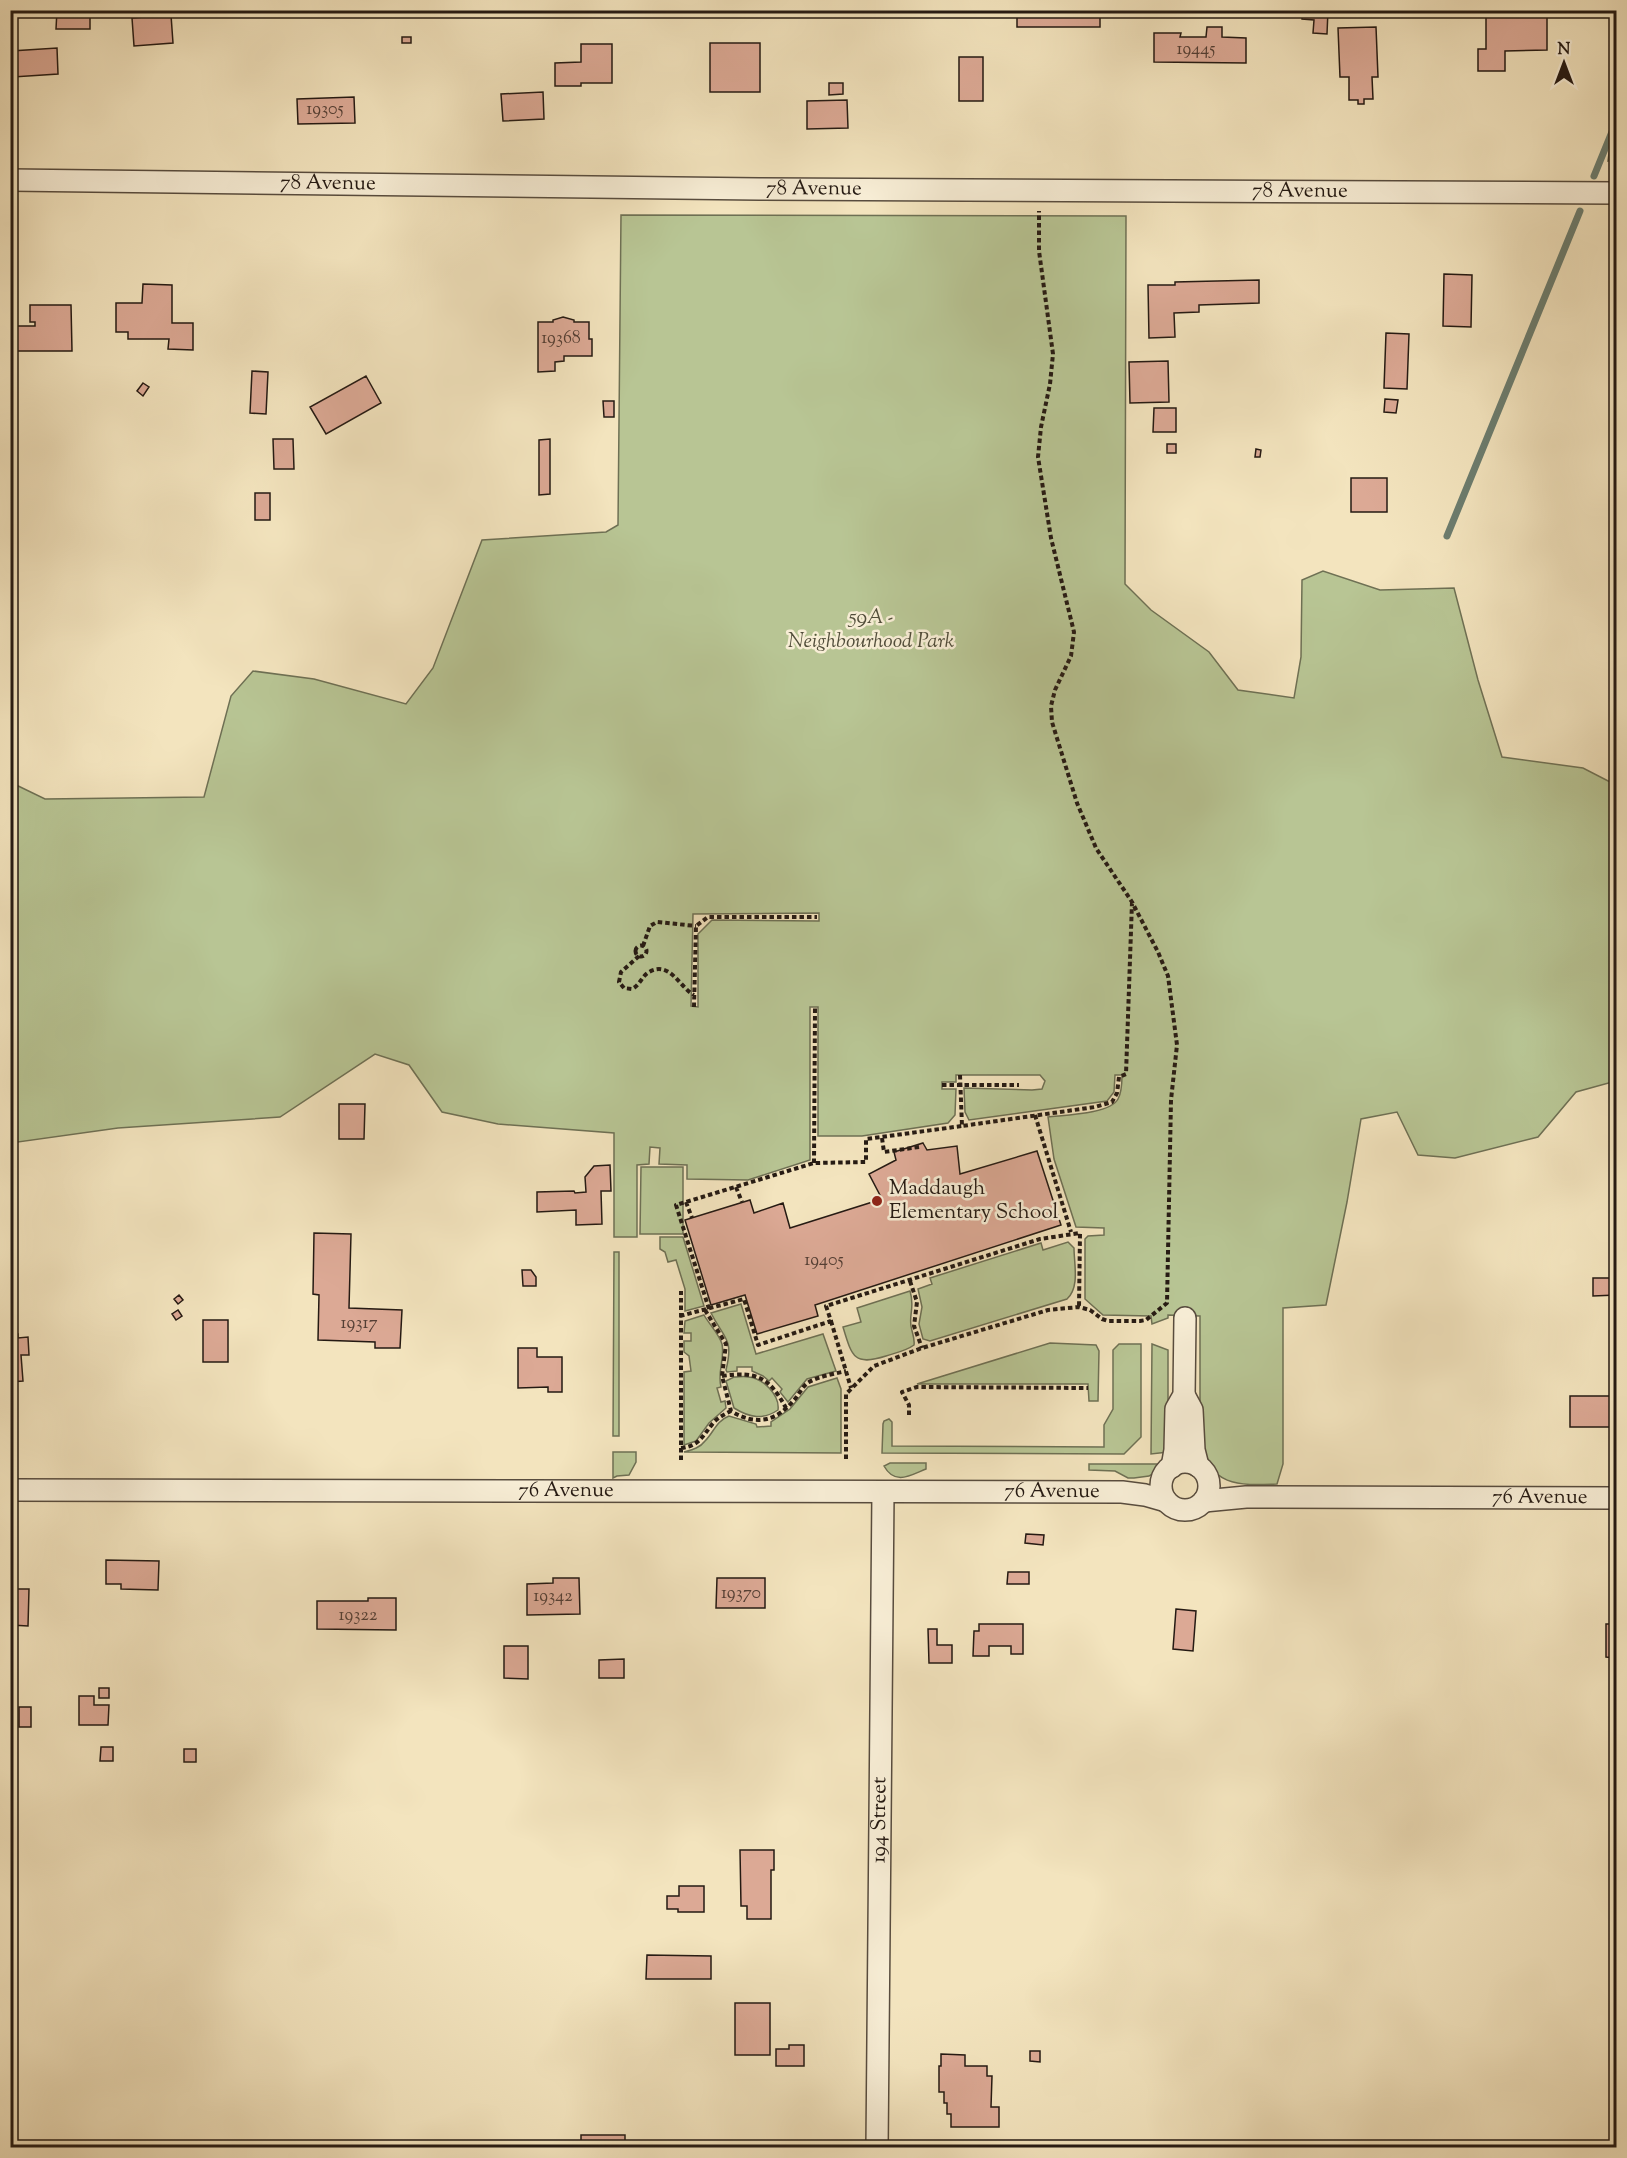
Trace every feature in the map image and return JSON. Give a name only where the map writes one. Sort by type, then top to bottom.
[{"type":"street","name":"78 Avenue","points":[[10,180],[1039,191],[1617,194]]},
{"type":"street","points":[[1184,1395],[1176,1409],[1175,1450],[1166,1484],[1176,1508],[1182,1510],[1194,1508],[1203,1484],[1194,1450],[1192,1410],[1184,1395],[1185,1318]]},
{"type":"street","points":[[1166,1484],[1185,1462],[1203,1484]]},
{"type":"street","name":"76 Avenue","points":[[10,1490],[1122,1492],[1145,1495],[1166,1484]]},
{"type":"street","name":"76 Avenue","points":[[1203,1484],[1246,1497],[1617,1498]]},
{"type":"street","name":"194 Street","points":[[877,2148],[883,1492]]},
{"type":"path","points":[[846,1459],[846,1394],[873,1366],[922,1348],[1048,1310],[1079,1307],[1090,1310],[1108,1321],[1140,1321],[1146,1320],[1167,1303],[1171,1100],[1177,1045],[1168,976],[1132,902],[1096,848],[1077,803],[1052,722],[1051,706],[1055,690],[1071,656],[1074,632],[1051,538],[1038,458],[1053,354],[1039,251],[1039,191]]},
{"type":"path","points":[[846,1371],[810,1382],[776,1416],[761,1421],[744,1418],[731,1411],[722,1376],[726,1344],[707,1310],[676,1205],[814,1163],[866,1162],[866,1140],[1105,1105],[1115,1098],[1119,1077],[1126,1074],[1132,902]]},
{"type":"path","points":[[694,995],[685,989],[676,977],[663,970],[649,972],[632,989],[620,986],[621,972],[639,956],[644,956],[646,953],[644,946],[650,926],[657,922],[696,926],[708,917],[817,917]]},
{"type":"path","points":[[694,1007],[696,926]]},
{"type":"path","points":[[639,956],[636,949],[638,946],[644,946]]},
{"type":"path","points":[[814,1007],[814,1163]]},
{"type":"path","points":[[960,1075],[962,1126]]},
{"type":"path","points":[[942,1085],[1019,1085]]},
{"type":"path","points":[[1035,1116],[1071,1233]]},
{"type":"path","points":[[882,1137],[884,1152],[919,1147]]},
{"type":"path","points":[[736,1187],[742,1202]]},
{"type":"path","points":[[686,1202],[692,1218]]},
{"type":"path","points":[[851,1388],[825,1304],[910,1281],[1040,1239],[1080,1233],[1079,1307]]},
{"type":"path","points":[[910,1281],[917,1302],[914,1326],[922,1348]]},
{"type":"path","points":[[681,1291],[681,1460]]},
{"type":"path","points":[[680,1316],[744,1299],[758,1346],[831,1321]]},
{"type":"path","points":[[722,1376],[744,1373],[756,1375],[772,1387],[786,1408]]},
{"type":"path","points":[[909,1415],[909,1405],[902,1392],[917,1387],[1088,1388]]},
{"type":"path","points":[[681,1448],[688,1448],[700,1442],[715,1422],[731,1411]]},
{"type":"green space","points":[[1616,99],[1616,159],[1608,161]]},
{"type":"green space","name":"59A - Neighbourhood Park","points":[[621,215],[1126,216],[1125,584],[1151,610],[1209,652],[1238,690],[1294,698],[1301,657],[1302,580],[1323,571],[1380,590],[1454,588],[1478,680],[1502,757],[1583,768],[1616,785],[1616,1081],[1576,1092],[1538,1137],[1455,1158],[1418,1155],[1397,1112],[1361,1119],[1326,1305],[1283,1308],[1283,1464],[1277,1484],[1250,1484],[1227,1480],[1210,1467],[1204,1456],[1200,1441],[1200,1316],[1168,1315],[1168,1318],[1152,1324],[1151,1316],[1103,1315],[1085,1299],[1085,1239],[1088,1236],[1104,1235],[1104,1228],[1076,1227],[1054,1159],[1048,1117],[1086,1113],[1106,1108],[1118,1099],[1122,1075],[1115,1075],[1114,1092],[1107,1101],[969,1120],[965,1112],[964,1088],[1032,1090],[1042,1089],[1045,1081],[1040,1075],[956,1075],[956,1082],[942,1082],[942,1089],[956,1089],[955,1115],[948,1123],[862,1136],[818,1136],[818,1007],[810,1007],[810,1160],[748,1180],[687,1179],[687,1165],[659,1164],[660,1148],[650,1147],[649,1164],[637,1165],[637,1237],[614,1237],[614,1133],[498,1124],[442,1112],[409,1065],[375,1054],[280,1117],[118,1128],[11,1143],[10,782],[45,799],[204,797],[231,696],[253,671],[314,679],[406,704],[433,668],[482,540],[606,532],[618,525]],"holes":[[[819,913],[819,921],[712,920],[698,934],[698,1007],[691,1006],[693,914]]]},
{"type":"green space","points":[[641,1167],[683,1167],[683,1234],[640,1234]]},
{"type":"green space","points":[[660,1237],[683,1237],[704,1306],[685,1311],[685,1289],[676,1260],[668,1262],[665,1252],[660,1249]]},
{"type":"green space","points":[[1068,1242],[1074,1248],[1075,1282],[1067,1299],[930,1341],[923,1339],[919,1324],[922,1307],[918,1289],[932,1284],[930,1278],[1041,1243],[1043,1250]]},
{"type":"green space","points":[[614,1252],[619,1252],[619,1436],[613,1436]]},
{"type":"green space","points":[[910,1291],[911,1329],[914,1345],[900,1352],[875,1359],[867,1360],[856,1356],[849,1346],[843,1327],[861,1322],[857,1308]]},
{"type":"green space","points":[[741,1304],[756,1354],[823,1334],[836,1371],[807,1379],[788,1402],[780,1392],[782,1389],[772,1378],[769,1381],[752,1371],[752,1367],[737,1367],[737,1371],[727,1372],[728,1345],[711,1313]]},
{"type":"green space","points":[[704,1315],[722,1344],[721,1387],[717,1388],[721,1402],[725,1401],[726,1408],[709,1423],[696,1441],[684,1445],[684,1372],[691,1371],[689,1356],[684,1352],[684,1341],[691,1341],[691,1333],[684,1333],[685,1321]]},
{"type":"green space","points":[[1050,1343],[1096,1345],[1099,1351],[1098,1401],[1089,1401],[1088,1384],[917,1384]]},
{"type":"green space","points":[[1119,1344],[1141,1344],[1141,1437],[1124,1454],[882,1453],[883,1424],[889,1419],[892,1422],[892,1446],[1104,1447],[1104,1425],[1113,1409],[1113,1350]]},
{"type":"green space","points":[[1152,1344],[1168,1350],[1168,1452],[1151,1454]]},
{"type":"green space","points":[[734,1377],[754,1378],[765,1384],[776,1399],[778,1410],[767,1415],[756,1416],[734,1408],[726,1381]]},
{"type":"green space","points":[[837,1378],[841,1389],[841,1453],[684,1452],[701,1445],[718,1424],[729,1416],[756,1424],[757,1427],[771,1426],[771,1422],[790,1409],[808,1387]]},
{"type":"green space","points":[[613,1452],[636,1452],[636,1462],[629,1475],[613,1478]]},
{"type":"green space","points":[[890,1463],[926,1463],[926,1469],[909,1476],[898,1477],[893,1476],[884,1466]]},
{"type":"green space","points":[[1089,1464],[1157,1464],[1161,1468],[1149,1476],[1128,1478],[1115,1471],[1089,1470]]},
{"type":"building","points":[[57,10],[90,10],[90,29],[56,29]]},
{"type":"building","points":[[1017,10],[1100,10],[1100,27],[1017,27]]},
{"type":"building","points":[[1302,10],[1328,10],[1327,34],[1313,33],[1314,20],[1302,19]]},
{"type":"building","points":[[1506,10],[1522,10],[1522,16],[1547,16],[1547,50],[1505,51],[1505,71],[1478,71],[1478,49],[1486,49],[1486,13],[1506,13]]},
{"type":"building","points":[[171,15],[173,43],[134,46],[132,18]]},
{"type":"building","points":[[1207,27],[1222,27],[1222,37],[1246,38],[1246,63],[1154,62],[1154,33],[1181,33],[1180,37],[1206,37]]},
{"type":"building","points":[[1376,27],[1378,77],[1372,77],[1373,99],[1364,99],[1364,104],[1358,104],[1358,100],[1349,100],[1349,77],[1340,77],[1338,28]]},
{"type":"building","points":[[402,37],[411,37],[411,43],[402,43]]},
{"type":"building","points":[[710,43],[760,43],[760,92],[710,92]]},
{"type":"building","points":[[581,44],[612,44],[612,83],[555,86],[555,63],[581,62]]},
{"type":"building","points":[[57,48],[58,74],[13,77],[11,51]]},
{"type":"building","points":[[959,57],[983,57],[983,101],[959,101]]},
{"type":"building","points":[[829,83],[843,83],[843,94],[829,95]]},
{"type":"building","points":[[543,92],[544,119],[503,121],[501,94]]},
{"type":"building","points":[[354,97],[355,123],[298,124],[297,99]]},
{"type":"building","points":[[847,100],[848,128],[807,129],[807,101]]},
{"type":"building","points":[[1444,274],[1472,275],[1471,327],[1443,326]]},
{"type":"building","points":[[1259,280],[1259,303],[1199,305],[1199,312],[1174,313],[1175,337],[1149,338],[1148,285]]},
{"type":"building","points":[[143,284],[172,285],[172,323],[193,323],[193,350],[168,349],[169,339],[128,339],[128,332],[116,332],[116,303],[142,303]]},
{"type":"building","points":[[30,305],[71,305],[72,351],[10,351],[10,326],[35,326],[35,322],[30,322]]},
{"type":"building","points":[[563,317],[574,320],[574,322],[589,322],[592,356],[564,356],[564,361],[555,362],[555,371],[538,372],[538,322],[553,322]]},
{"type":"building","points":[[1386,333],[1409,334],[1407,389],[1384,388]]},
{"type":"building","points":[[1168,361],[1169,402],[1130,403],[1129,362]]},
{"type":"building","points":[[252,371],[268,372],[266,414],[250,413]]},
{"type":"building","points":[[366,376],[381,403],[326,434],[310,407]]},
{"type":"building","points":[[143,383],[149,387],[143,396],[137,391]]},
{"type":"building","points":[[10,384],[17,384],[16,411],[10,410]]},
{"type":"building","points":[[1385,399],[1398,400],[1396,413],[1384,412]]},
{"type":"building","points":[[603,401],[614,401],[614,417],[604,417]]},
{"type":"building","points":[[1154,408],[1176,408],[1176,432],[1153,432]]},
{"type":"building","points":[[273,439],[293,439],[294,469],[274,469]]},
{"type":"building","points":[[550,439],[550,494],[539,495],[539,440]]},
{"type":"building","points":[[1167,444],[1176,444],[1176,453],[1167,453]]},
{"type":"building","points":[[1256,449],[1261,450],[1260,457],[1255,457]]},
{"type":"building","points":[[1351,478],[1387,478],[1387,512],[1351,512]]},
{"type":"building","points":[[255,493],[270,493],[270,520],[255,520]]},
{"type":"building","points":[[339,1104],[365,1104],[364,1139],[339,1139]]},
{"type":"building","points":[[923,1143],[927,1150],[957,1146],[960,1174],[1037,1151],[1061,1225],[815,1305],[818,1316],[757,1334],[745,1295],[711,1305],[685,1220],[750,1200],[754,1213],[783,1203],[790,1228],[882,1199],[869,1174],[896,1160],[894,1152]]},
{"type":"building","points":[[610,1165],[611,1191],[601,1191],[602,1224],[576,1225],[576,1210],[537,1212],[537,1192],[586,1192],[585,1177],[594,1166]]},
{"type":"building","points":[[314,1233],[351,1234],[349,1308],[402,1310],[400,1348],[375,1348],[375,1342],[318,1340],[319,1295],[313,1294]]},
{"type":"building","points":[[522,1270],[531,1270],[536,1277],[536,1286],[523,1286]]},
{"type":"building","points":[[1593,1278],[1615,1278],[1616,1295],[1593,1296]]},
{"type":"building","points":[[179,1295],[183,1300],[178,1304],[174,1299]]},
{"type":"building","points":[[178,1310],[182,1316],[176,1320],[172,1314]]},
{"type":"building","points":[[203,1320],[228,1320],[228,1362],[203,1362]]},
{"type":"building","points":[[18,1334],[18,1338],[28,1337],[29,1355],[21,1355],[23,1381],[10,1382],[10,1335]]},
{"type":"building","points":[[518,1348],[537,1348],[537,1357],[562,1357],[562,1392],[548,1392],[548,1387],[518,1388]]},
{"type":"building","points":[[1570,1396],[1616,1396],[1616,1427],[1570,1427]]},
{"type":"building","points":[[1026,1534],[1044,1535],[1043,1545],[1025,1543]]},
{"type":"building","points":[[106,1560],[159,1561],[158,1590],[121,1589],[121,1584],[106,1584]]},
{"type":"building","points":[[1008,1572],[1029,1572],[1029,1584],[1007,1584]]},
{"type":"building","points":[[553,1578],[579,1578],[580,1614],[527,1615],[527,1584],[553,1583]]},
{"type":"building","points":[[717,1578],[765,1578],[765,1608],[716,1608]]},
{"type":"building","points":[[10,1584],[11,1589],[29,1589],[28,1626],[11,1625]]},
{"type":"building","points":[[1612,1589],[1616,1589],[1616,1658],[1606,1657],[1606,1624],[1611,1624]]},
{"type":"building","points":[[368,1598],[396,1598],[396,1630],[317,1629],[317,1601],[368,1601]]},
{"type":"building","points":[[1176,1609],[1196,1611],[1193,1651],[1173,1649]]},
{"type":"building","points":[[979,1624],[1023,1624],[1023,1654],[1011,1654],[1011,1646],[989,1646],[989,1656],[973,1656],[974,1631],[979,1631]]},
{"type":"building","points":[[928,1629],[937,1629],[937,1645],[952,1645],[952,1663],[929,1663]]},
{"type":"building","points":[[504,1646],[528,1646],[528,1679],[504,1678]]},
{"type":"building","points":[[624,1659],[624,1678],[599,1678],[599,1660]]},
{"type":"building","points":[[99,1688],[109,1688],[109,1698],[99,1698]]},
{"type":"building","points":[[79,1696],[94,1696],[94,1705],[109,1705],[108,1725],[79,1725]]},
{"type":"building","points":[[19,1707],[31,1707],[31,1727],[19,1727]]},
{"type":"building","points":[[101,1747],[113,1747],[113,1761],[100,1761]]},
{"type":"building","points":[[184,1749],[196,1749],[196,1762],[184,1762]]},
{"type":"building","points":[[740,1850],[774,1850],[774,1870],[771,1870],[771,1919],[747,1919],[747,1906],[741,1906]]},
{"type":"building","points":[[679,1886],[704,1886],[704,1912],[678,1912],[678,1909],[667,1909],[667,1896],[679,1896]]},
{"type":"building","points":[[647,1955],[711,1956],[711,1979],[646,1979]]},
{"type":"building","points":[[735,2003],[770,2003],[770,2055],[735,2055]]},
{"type":"building","points":[[789,2045],[804,2045],[804,2066],[776,2066],[776,2049],[789,2049]]},
{"type":"building","points":[[1030,2051],[1040,2051],[1040,2062],[1030,2061]]},
{"type":"building","points":[[941,2054],[965,2055],[965,2066],[987,2066],[987,2076],[992,2076],[991,2107],[999,2107],[999,2127],[951,2127],[951,2114],[947,2114],[944,2092],[939,2092]]},
{"type":"building","points":[[581,2135],[625,2135],[625,2148],[581,2148]]},
{"type":"waterway","points":[[1594,176],[1616,122]]},
{"type":"waterway","points":[[1447,536],[1580,211]]},
{"type":"place","name":"Maddaugh Elementary School","points":[[877,1201]]}]
